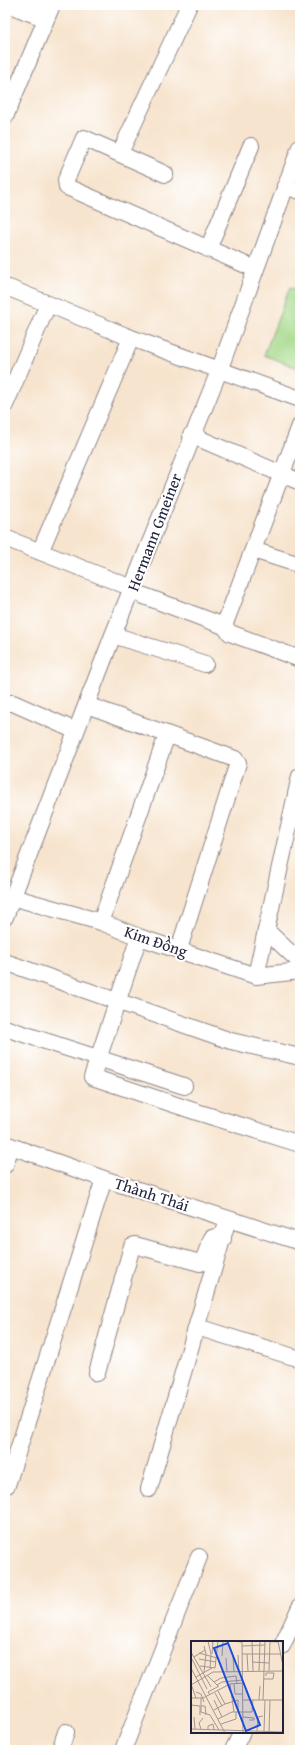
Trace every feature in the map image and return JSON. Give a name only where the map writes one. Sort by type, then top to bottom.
[{"type":"street","points":[[5,117],[49,12],[10,5]]},
{"type":"street","points":[[120,153],[189,5]]},
{"type":"street","points":[[165,174],[84,138],[66,180],[67,187],[255,269]]},
{"type":"street","points":[[208,249],[251,146]]},
{"type":"street","name":"Hermann Gmeiner","points":[[5,917],[113,635],[192,435],[219,371],[300,147]]},
{"type":"street","points":[[285,186],[300,192]]},
{"type":"street","points":[[5,288],[9,288],[131,338],[300,399]]},
{"type":"street","points":[[5,405],[48,304]]},
{"type":"street","points":[[40,552],[131,338]]},
{"type":"street","points":[[224,626],[280,475],[300,426]]},
{"type":"street","points":[[192,435],[280,475],[300,482]]},
{"type":"street","points":[[5,538],[224,626],[230,633],[300,659]]},
{"type":"street","points":[[253,550],[300,565]]},
{"type":"street","points":[[113,635],[205,664]]},
{"type":"street","points":[[5,703],[13,703],[76,731]]},
{"type":"street","points":[[87,705],[235,759],[238,763],[179,949]]},
{"type":"street","points":[[101,922],[167,735]]},
{"type":"street","points":[[256,976],[300,776]]},
{"type":"street","name":"Kim Đồng","points":[[12,897],[101,922],[139,937],[179,949],[256,976],[300,972]]},
{"type":"street","points":[[266,930],[300,962]]},
{"type":"street","points":[[139,937],[92,1077],[300,1144]]},
{"type":"street","points":[[5,962],[231,1041],[300,1057]]},
{"type":"street","points":[[5,1028],[184,1086]]},
{"type":"street","points":[[5,1165],[8,1145]]},
{"type":"street","name":"Thành Thái","points":[[8,1145],[104,1179],[300,1242]]},
{"type":"street","points":[[7,1485],[104,1179]]},
{"type":"street","points":[[149,1489],[228,1219]]},
{"type":"street","points":[[97,1373],[132,1246],[135,1245],[200,1263],[203,1261],[212,1238],[215,1237],[223,1239]]},
{"type":"street","points":[[197,1327],[300,1359]]},
{"type":"street","points":[[122,1750],[200,1557]]},
{"type":"street","points":[[283,1644],[300,1607]]},
{"type":"street","points":[[60,1750],[66,1732]]},
{"type":"street","points":[[234,1750],[242,1733]]},
{"type":"green space","points":[[290,287],[300,291],[300,369],[264,355]]}]
